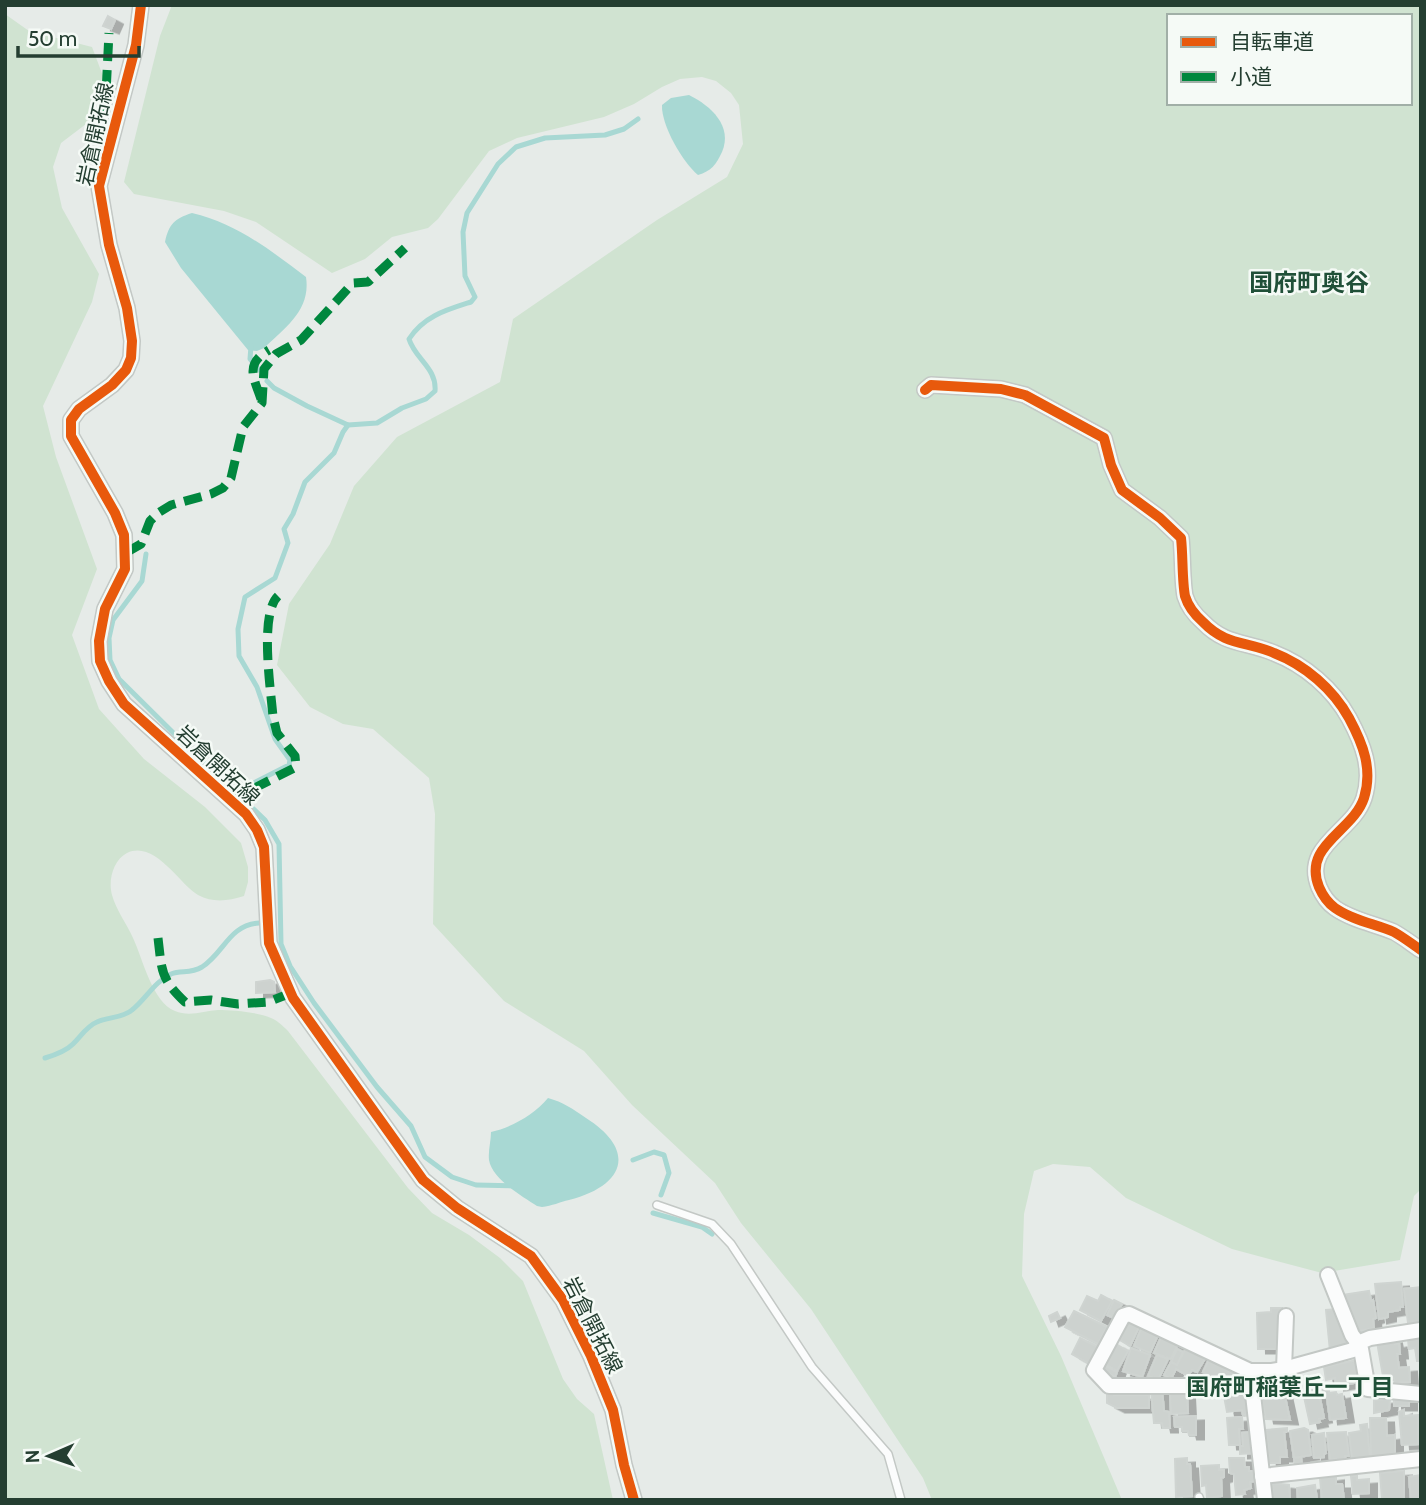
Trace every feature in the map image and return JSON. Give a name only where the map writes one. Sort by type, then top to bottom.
[{"type":"street","name":"岩倉開拓線","points":[[141,5],[135,46],[99,186],[109,245],[127,308],[132,341],[131,358],[126,370],[112,385],[79,408],[71,420],[71,436],[115,513],[124,535],[127,552],[125,569],[105,609],[99,641],[100,661],[108,681],[124,704],[246,814],[257,830],[264,848],[269,943],[280,972],[293,998],[317,1033],[423,1180],[457,1208],[531,1256],[563,1300],[591,1356],[613,1410],[634,1500]]},
{"type":"street","points":[[925,390],[931,385],[1001,389],[1025,395],[1104,438],[1111,465],[1122,489],[1181,538],[1185,596],[1194,613],[1215,635],[1238,644],[1273,652],[1306,669],[1343,707],[1363,744],[1368,776],[1363,800],[1357,811],[1329,840],[1316,859],[1316,879],[1322,894],[1335,908],[1396,933],[1421,950]]},
{"type":"street","points":[[1328,1275],[1352,1335],[1362,1349],[1368,1389],[1421,1394]]},
{"type":"street","points":[[1252,1386],[1109,1386],[1094,1370],[1123,1316],[1129,1314],[1250,1371],[1284,1369],[1353,1350],[1357,1343],[1370,1338],[1421,1329]]},
{"type":"street","points":[[1284,1369],[1286,1316]]},
{"type":"street","points":[[1250,1371],[1265,1500]]},
{"type":"street","points":[[1262,1476],[1421,1460]]},
{"type":"lane","points":[[657,1205],[712,1224],[731,1244],[812,1367],[888,1454],[901,1500]]},
{"type":"green space","points":[[172,5],[1421,5],[1421,1189],[1414,1196],[1400,1260],[1322,1273],[1232,1249],[1126,1198],[1090,1167],[1053,1164],[1034,1171],[1024,1214],[1022,1276],[1061,1356],[1122,1500],[932,1500],[923,1478],[811,1309],[741,1223],[715,1183],[632,1105],[584,1051],[504,1001],[433,924],[435,814],[429,778],[373,729],[343,724],[310,707],[277,665],[289,604],[330,544],[354,486],[397,437],[500,382],[513,319],[657,220],[727,177],[743,144],[739,105],[731,93],[716,81],[702,77],[680,79],[604,117],[517,138],[489,151],[438,219],[428,228],[392,237],[365,259],[332,273],[256,222],[224,211],[134,194],[124,182],[160,36]]},
{"type":"green space","points":[[5,14],[29,31],[92,47],[103,76],[86,124],[61,143],[53,167],[62,208],[99,274],[92,302],[43,406],[56,457],[97,569],[72,635],[99,709],[144,759],[205,807],[241,843],[248,867],[244,896],[215,900],[204,898],[191,890],[157,858],[137,851],[127,853],[118,861],[113,871],[111,889],[114,901],[154,989],[167,1006],[186,1014],[218,1010],[245,1012],[278,1022],[288,1031],[408,1188],[432,1213],[500,1258],[523,1281],[563,1379],[577,1399],[594,1414],[613,1500],[5,1500]]},
{"type":"water","points":[[689,95],[712,111],[725,134],[725,143],[718,161],[698,175],[674,143],[665,123],[662,105],[671,98]]},
{"type":"water","points":[[192,213],[238,231],[306,277],[307,289],[301,308],[264,348],[257,351],[248,350],[181,268],[165,242],[173,223]]},
{"type":"water","points":[[548,1098],[572,1109],[602,1130],[613,1143],[618,1155],[618,1166],[612,1177],[588,1194],[542,1207],[524,1197],[496,1174],[491,1167],[489,1153],[491,1132],[522,1120]]},
{"type":"building","points":[[108,16],[115,20],[111,29],[103,26]]},
{"type":"building","points":[[256,982],[274,982],[275,992],[256,993]]},
{"type":"building","points":[[1401,1282],[1403,1307],[1388,1312],[1388,1317],[1379,1319],[1375,1284]]},
{"type":"building","points":[[1421,1287],[1421,1322],[1408,1323],[1404,1289]]},
{"type":"building","points":[[1369,1291],[1376,1318],[1373,1319],[1374,1328],[1354,1332],[1342,1295]]},
{"type":"building","points":[[1101,1295],[1112,1301],[1101,1321],[1080,1310],[1087,1296],[1098,1301]]},
{"type":"building","points":[[1114,1300],[1122,1304],[1114,1318],[1107,1315]]},
{"type":"building","points":[[1271,1308],[1282,1308],[1281,1332],[1278,1332],[1276,1349],[1258,1349],[1257,1313],[1271,1312]]},
{"type":"building","points":[[1338,1309],[1351,1346],[1330,1351],[1326,1310]]},
{"type":"building","points":[[1074,1311],[1107,1327],[1098,1344],[1065,1327]]},
{"type":"building","points":[[1057,1312],[1060,1318],[1051,1322],[1049,1316]]},
{"type":"building","points":[[1128,1323],[1139,1327],[1130,1346],[1120,1340]]},
{"type":"building","points":[[1141,1329],[1148,1329],[1158,1335],[1150,1353],[1134,1346]]},
{"type":"building","points":[[1162,1335],[1179,1342],[1171,1359],[1154,1353]]},
{"type":"building","points":[[1421,1337],[1421,1361],[1417,1361],[1415,1348],[1409,1349],[1408,1339]]},
{"type":"building","points":[[1080,1338],[1098,1347],[1098,1353],[1091,1365],[1072,1354]]},
{"type":"building","points":[[1394,1339],[1395,1344],[1399,1343],[1399,1368],[1409,1367],[1410,1382],[1395,1383],[1394,1378],[1387,1379],[1387,1375],[1383,1376],[1377,1342]]},
{"type":"building","points":[[1116,1344],[1128,1351],[1117,1371],[1104,1364]]},
{"type":"building","points":[[1131,1348],[1150,1355],[1142,1377],[1123,1371]]},
{"type":"building","points":[[1186,1348],[1206,1357],[1197,1372],[1192,1370],[1188,1376],[1176,1369],[1171,1379],[1164,1375],[1171,1362],[1177,1365]]},
{"type":"building","points":[[1177,1349],[1183,1352],[1177,1365],[1171,1362]]},
{"type":"building","points":[[1157,1355],[1168,1359],[1158,1380],[1148,1376]]},
{"type":"building","points":[[1210,1357],[1243,1373],[1241,1377],[1216,1379],[1203,1372]]},
{"type":"building","points":[[1357,1360],[1360,1378],[1353,1380],[1354,1383],[1336,1386],[1335,1378],[1326,1380],[1324,1367]]},
{"type":"building","points":[[1104,1365],[1117,1372],[1115,1377],[1102,1370]]},
{"type":"building","points":[[1282,1383],[1290,1420],[1266,1419],[1260,1392],[1265,1391],[1264,1387]]},
{"type":"building","points":[[1318,1389],[1324,1418],[1319,1419],[1320,1422],[1310,1424],[1303,1392]]},
{"type":"building","points":[[1151,1390],[1162,1390],[1164,1411],[1169,1412],[1170,1428],[1163,1428],[1162,1423],[1154,1423]]},
{"type":"building","points":[[1323,1390],[1342,1394],[1346,1418],[1330,1420]]},
{"type":"building","points":[[1107,1392],[1114,1392],[1114,1395],[1149,1395],[1149,1408],[1117,1408],[1107,1403]]},
{"type":"building","points":[[1187,1393],[1188,1413],[1171,1414],[1170,1394]]},
{"type":"building","points":[[1242,1394],[1243,1397],[1247,1396],[1249,1414],[1243,1415],[1242,1410],[1227,1412],[1224,1396]]},
{"type":"building","points":[[1390,1399],[1389,1410],[1374,1413],[1374,1400]]},
{"type":"building","points":[[1394,1399],[1409,1399],[1409,1406],[1394,1406]]},
{"type":"building","points":[[1404,1410],[1404,1416],[1418,1415],[1418,1444],[1402,1445],[1399,1412]]},
{"type":"building","points":[[1196,1416],[1196,1435],[1182,1431],[1182,1427],[1175,1427],[1174,1417]]},
{"type":"building","points":[[1242,1417],[1243,1429],[1239,1429],[1240,1445],[1229,1445],[1227,1418]]},
{"type":"building","points":[[1370,1418],[1386,1418],[1387,1436],[1395,1435],[1395,1456],[1371,1456]]},
{"type":"building","points":[[1367,1424],[1370,1459],[1352,1459],[1349,1433],[1361,1431],[1360,1425]]},
{"type":"building","points":[[1287,1428],[1284,1432],[1287,1457],[1280,1457],[1280,1463],[1269,1463],[1266,1430]]},
{"type":"building","points":[[1304,1428],[1308,1430],[1311,1455],[1294,1458],[1290,1431]]},
{"type":"building","points":[[1251,1432],[1253,1453],[1240,1454],[1240,1446],[1243,1446],[1242,1433]]},
{"type":"building","points":[[1346,1432],[1349,1456],[1345,1456],[1346,1462],[1336,1463],[1336,1459],[1330,1460],[1327,1433]]},
{"type":"building","points":[[1324,1433],[1326,1453],[1324,1457],[1314,1458],[1312,1435]]},
{"type":"building","points":[[1301,1457],[1302,1466],[1295,1467],[1294,1458]]},
{"type":"building","points":[[1187,1458],[1187,1464],[1190,1464],[1192,1496],[1176,1497],[1175,1459]]},
{"type":"building","points":[[1229,1458],[1244,1458],[1245,1467],[1254,1471],[1255,1481],[1250,1482],[1251,1488],[1244,1490],[1245,1494],[1236,1495]]},
{"type":"building","points":[[1219,1465],[1219,1470],[1224,1470],[1224,1477],[1221,1478],[1222,1496],[1207,1498],[1206,1485],[1202,1486],[1201,1466]]},
{"type":"building","points":[[1404,1471],[1404,1500],[1382,1500],[1380,1473]]},
{"type":"building","points":[[1421,1475],[1421,1499],[1411,1500],[1409,1477]]},
{"type":"building","points":[[1336,1476],[1336,1484],[1342,1484],[1344,1500],[1322,1500],[1320,1478]]},
{"type":"building","points":[[1351,1476],[1357,1476],[1357,1480],[1369,1479],[1369,1493],[1353,1494]]},
{"type":"building","points":[[1272,1483],[1289,1485],[1290,1500],[1273,1500]]},
{"type":"building","points":[[1315,1485],[1317,1500],[1298,1500],[1297,1488]]},
{"type":"waterway","points":[[267,381],[274,388],[307,406],[348,425],[377,423],[402,408],[426,399],[435,391],[435,383],[409,339],[429,319],[471,302],[475,297],[465,276],[463,232],[467,213],[498,164],[516,147],[545,138],[605,135],[624,129],[638,119]]},
{"type":"waterway","points":[[251,346],[250,359],[259,370]]},
{"type":"waterway","points":[[146,554],[142,581],[113,620],[109,638],[110,660],[119,679],[234,793],[289,765],[290,760],[275,739],[257,687],[239,656],[238,629],[245,597],[275,578],[288,543],[284,529],[305,482],[334,453],[348,425]]},
{"type":"waterway","points":[[243,799],[265,820],[279,844],[281,944],[290,966],[314,1003],[377,1087],[411,1126],[425,1157],[452,1177],[476,1185],[517,1186]]},
{"type":"waterway","points":[[45,1058],[67,1049],[93,1024],[128,1013],[165,977],[202,967],[234,934],[249,925],[259,923]]},
{"type":"waterway","points":[[633,1160],[654,1152],[664,1155],[669,1173],[661,1195]]},
{"type":"waterway","points":[[653,1213],[702,1227],[712,1234]]},
{"type":"marked path","points":[[108,141],[104,133],[109,33]]},
{"type":"marked path","points":[[127,552],[141,544],[150,521],[158,513],[171,505],[223,488],[231,478],[243,427],[262,403],[264,369],[276,354],[301,340],[353,283],[368,282],[405,248]]},
{"type":"marked path","points":[[261,399],[253,371],[256,360],[269,350]]},
{"type":"marked path","points":[[229,801],[296,767],[295,756],[277,733],[273,717],[268,635],[272,605],[278,596]]},
{"type":"marked path","points":[[158,938],[164,973],[171,987],[185,1002],[268,1002],[291,993]]},
{"type":"cycle path","points":[[141,5],[136,45],[99,186],[109,245],[127,308],[132,341],[131,358],[126,370],[112,385],[79,409],[71,420],[71,436],[115,513],[124,535],[125,569],[105,609],[99,641],[100,661],[124,704],[246,814],[257,830],[264,847],[269,943],[293,998],[423,1180],[457,1208],[531,1256],[563,1300],[591,1356],[613,1410],[634,1500]]},
{"type":"cycle path","points":[[925,390],[931,385],[1001,389],[1025,395],[1104,438],[1111,465],[1122,490],[1160,518],[1181,538],[1185,596],[1197,616],[1212,630],[1228,639],[1264,649],[1297,664],[1335,697],[1359,737],[1367,767],[1367,787],[1358,810],[1331,839],[1317,860],[1319,887],[1335,908],[1356,919],[1394,932],[1421,950]]},
{"type":"district","name":"国府町奥谷","points":[[1309,282]]},
{"type":"district","name":"国府町稲葉丘一丁目","points":[[1290,1387]]}]
